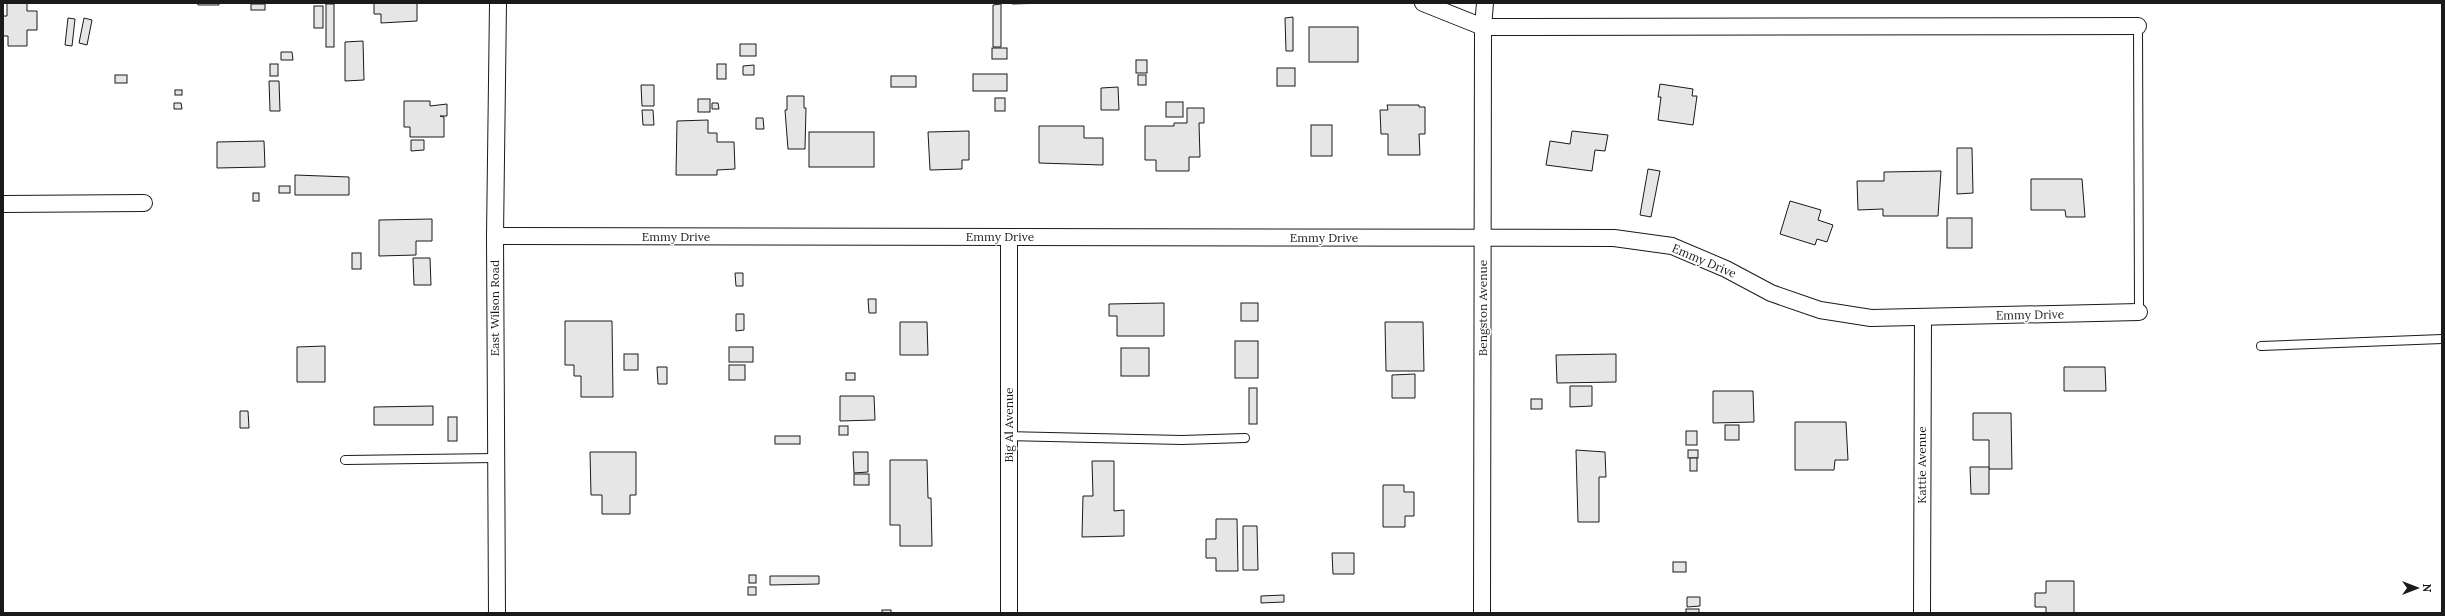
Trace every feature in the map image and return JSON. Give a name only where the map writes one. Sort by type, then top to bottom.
[{"type":"street","name":"East Wilson Road","points":[[497,613],[495,236],[498,3]]},
{"type":"street","points":[[1423,3],[1483,27],[2138,26]]},
{"type":"street","name":"Bengston Avenue","points":[[1482,613],[1483,27],[1485,3]]},
{"type":"street","points":[[3,204],[144,203]]},
{"type":"street","name":"Emmy Drive","points":[[495,236],[1614,238],[1672,246],[1726,269],[1772,293],[1820,310],[1871,318],[2139,312]]},
{"type":"street","name":"Big Al Avenue","points":[[1009,237],[1009,613]]},
{"type":"street","name":"Kattie Avenue","points":[[1922,613],[1923,317]]},
{"type":"lane","points":[[2138,26],[2139,312]]},
{"type":"lane","points":[[2261,346],[2442,339]]},
{"type":"lane","points":[[1009,436],[1182,440],[1245,438]]},
{"type":"lane","points":[[345,460],[496,458]]},
{"type":"building","points":[[7,3],[27,3],[27,11],[37,11],[37,30],[27,30],[27,46],[8,46],[8,36],[3,36],[3,16],[7,16]]},
{"type":"building","points":[[197,3],[219,3],[219,5],[198,5]]},
{"type":"building","points":[[374,3],[417,3],[417,21],[381,23],[381,14],[374,14]]},
{"type":"building","points":[[1012,3],[1048,3],[1012,4]]},
{"type":"building","points":[[251,4],[265,4],[265,10],[251,10]]},
{"type":"building","points":[[326,4],[334,4],[334,47],[326,47]]},
{"type":"building","points":[[1001,4],[1001,47],[993,47],[993,5]]},
{"type":"building","points":[[314,6],[323,6],[323,28],[314,28]]},
{"type":"building","points":[[1293,17],[1293,51],[1286,51],[1285,18]]},
{"type":"building","points":[[68,18],[75,19],[72,46],[65,45]]},
{"type":"building","points":[[84,18],[92,20],[87,45],[79,43]]},
{"type":"building","points":[[1309,27],[1358,27],[1358,62],[1309,62]]},
{"type":"building","points":[[363,41],[364,80],[345,81],[345,42]]},
{"type":"building","points":[[740,44],[756,44],[756,56],[740,56]]},
{"type":"building","points":[[992,48],[1007,48],[1007,59],[992,59]]},
{"type":"building","points":[[281,52],[292,52],[293,60],[281,60]]},
{"type":"building","points":[[1136,60],[1147,60],[1147,73],[1136,73]]},
{"type":"building","points":[[270,64],[278,64],[278,76],[270,76]]},
{"type":"building","points":[[717,64],[726,64],[726,79],[717,79]]},
{"type":"building","points":[[754,65],[754,75],[743,75],[743,66]]},
{"type":"building","points":[[1277,68],[1295,68],[1295,86],[1277,86]]},
{"type":"building","points":[[973,74],[1007,74],[1007,91],[973,91]]},
{"type":"building","points":[[115,75],[127,75],[127,83],[115,83]]},
{"type":"building","points":[[1138,75],[1146,75],[1146,85],[1138,85]]},
{"type":"building","points":[[891,76],[916,76],[916,87],[891,87]]},
{"type":"building","points":[[269,81],[279,81],[280,111],[270,111]]},
{"type":"building","points":[[1660,84],[1693,89],[1692,96],[1697,96],[1693,125],[1658,120],[1661,97],[1658,97]]},
{"type":"building","points":[[641,85],[654,85],[654,106],[642,106]]},
{"type":"building","points":[[1118,87],[1119,110],[1101,110],[1101,88]]},
{"type":"building","points":[[175,90],[182,90],[182,95],[175,95]]},
{"type":"building","points":[[787,96],[804,96],[804,108],[806,108],[805,149],[788,149],[785,110],[787,110]]},
{"type":"building","points":[[995,98],[1005,98],[1005,111],[995,111]]},
{"type":"building","points":[[698,99],[710,99],[710,112],[698,112]]},
{"type":"building","points":[[404,101],[430,101],[430,106],[447,104],[447,116],[440,116],[444,117],[444,137],[410,137],[410,127],[404,127]]},
{"type":"building","points":[[1166,102],[1183,102],[1183,117],[1166,117]]},
{"type":"building","points":[[174,103],[181,103],[182,109],[174,109]]},
{"type":"building","points":[[712,103],[718,103],[719,109],[712,109]]},
{"type":"building","points":[[1387,105],[1419,105],[1419,107],[1425,107],[1425,134],[1419,134],[1420,155],[1388,155],[1388,134],[1381,134],[1380,110],[1388,110]]},
{"type":"building","points":[[1187,108],[1204,108],[1204,123],[1199,123],[1200,157],[1189,157],[1189,171],[1156,171],[1156,160],[1145,160],[1145,126],[1174,126],[1174,123],[1187,123]]},
{"type":"building","points":[[642,110],[653,110],[654,125],[643,125]]},
{"type":"building","points":[[756,118],[763,118],[764,129],[756,129]]},
{"type":"building","points":[[708,120],[708,133],[717,133],[717,142],[734,142],[735,169],[717,170],[717,175],[676,175],[677,121]]},
{"type":"building","points":[[1311,125],[1332,125],[1332,156],[1311,156]]},
{"type":"building","points":[[1039,126],[1084,126],[1084,138],[1103,138],[1103,165],[1039,163]]},
{"type":"building","points":[[969,131],[969,160],[962,160],[962,169],[930,170],[928,132]]},
{"type":"building","points":[[1572,131],[1608,135],[1605,151],[1595,150],[1592,171],[1546,165],[1550,141],[1570,144]]},
{"type":"building","points":[[809,132],[874,132],[874,167],[809,167]]},
{"type":"building","points":[[411,140],[424,140],[424,150],[411,151]]},
{"type":"building","points":[[264,141],[265,167],[217,168],[217,142]]},
{"type":"building","points":[[1957,148],[1972,148],[1973,193],[1957,194]]},
{"type":"building","points":[[1648,169],[1660,171],[1651,217],[1640,215]]},
{"type":"building","points":[[1941,171],[1938,216],[1883,216],[1883,209],[1858,210],[1857,181],[1884,181],[1884,172]]},
{"type":"building","points":[[295,175],[349,177],[349,195],[295,195]]},
{"type":"building","points":[[2031,179],[2082,179],[2085,217],[2066,217],[2065,210],[2031,210]]},
{"type":"building","points":[[279,186],[290,186],[290,193],[279,193]]},
{"type":"building","points":[[253,193],[259,193],[259,201],[253,201]]},
{"type":"building","points":[[1790,201],[1821,210],[1818,220],[1833,225],[1827,242],[1817,239],[1815,245],[1780,234]]},
{"type":"building","points":[[1947,218],[1972,218],[1972,248],[1947,248]]},
{"type":"building","points":[[432,219],[432,241],[416,241],[416,255],[379,256],[379,220]]},
{"type":"building","points":[[352,253],[361,253],[361,269],[352,269]]},
{"type":"building","points":[[413,258],[430,258],[431,285],[414,285]]},
{"type":"building","points":[[735,273],[743,273],[743,286],[736,286]]},
{"type":"building","points":[[868,299],[876,299],[876,313],[869,313]]},
{"type":"building","points":[[1164,303],[1164,336],[1117,336],[1117,316],[1109,316],[1109,304]]},
{"type":"building","points":[[1241,303],[1258,303],[1258,321],[1241,321]]},
{"type":"building","points":[[736,314],[744,314],[744,330],[736,331]]},
{"type":"building","points":[[565,321],[612,321],[613,397],[581,397],[581,376],[574,376],[574,365],[565,365]]},
{"type":"building","points":[[900,322],[927,322],[928,355],[900,355]]},
{"type":"building","points":[[1385,322],[1423,322],[1424,371],[1386,371]]},
{"type":"building","points":[[1235,341],[1258,341],[1258,378],[1235,378]]},
{"type":"building","points":[[325,346],[325,382],[297,382],[297,347]]},
{"type":"building","points":[[729,347],[753,347],[753,362],[729,362]]},
{"type":"building","points":[[1121,348],[1149,348],[1149,376],[1121,376]]},
{"type":"building","points":[[624,354],[638,354],[638,370],[624,370]]},
{"type":"building","points":[[1616,354],[1616,382],[1557,383],[1556,355]]},
{"type":"building","points":[[729,365],[745,365],[745,380],[729,380]]},
{"type":"building","points":[[657,367],[667,367],[667,384],[658,384]]},
{"type":"building","points":[[2064,367],[2105,367],[2106,391],[2064,391]]},
{"type":"building","points":[[846,373],[855,373],[855,380],[846,380]]},
{"type":"building","points":[[1415,374],[1415,398],[1392,398],[1392,375]]},
{"type":"building","points":[[1570,386],[1592,386],[1592,406],[1570,407]]},
{"type":"building","points":[[1249,388],[1257,388],[1257,424],[1249,424]]},
{"type":"building","points":[[1713,391],[1753,391],[1754,422],[1713,423]]},
{"type":"building","points":[[840,396],[874,396],[875,420],[840,421]]},
{"type":"building","points":[[1531,399],[1542,399],[1542,409],[1531,409]]},
{"type":"building","points":[[433,406],[433,425],[374,425],[374,407]]},
{"type":"building","points":[[240,411],[248,411],[249,428],[240,428]]},
{"type":"building","points":[[1973,413],[2011,413],[2012,469],[1989,469],[1989,440],[1973,440]]},
{"type":"building","points":[[448,417],[457,417],[457,441],[448,441]]},
{"type":"building","points":[[1795,422],[1846,422],[1848,460],[1835,460],[1834,470],[1795,470]]},
{"type":"building","points":[[1725,425],[1739,425],[1739,440],[1725,440]]},
{"type":"building","points":[[839,426],[848,426],[848,435],[839,435]]},
{"type":"building","points":[[1686,431],[1697,431],[1697,445],[1686,445]]},
{"type":"building","points":[[775,436],[800,436],[800,444],[775,444]]},
{"type":"building","points":[[1576,450],[1605,452],[1606,477],[1599,477],[1599,522],[1578,522]]},
{"type":"building","points":[[1688,450],[1698,450],[1698,458],[1688,458]]},
{"type":"building","points":[[590,452],[636,452],[636,495],[630,495],[630,514],[602,514],[602,495],[591,495]]},
{"type":"building","points":[[853,452],[868,452],[868,472],[854,473]]},
{"type":"building","points":[[1690,458],[1697,458],[1697,471],[1690,471]]},
{"type":"building","points":[[890,460],[927,460],[928,498],[931,498],[932,546],[900,546],[900,525],[890,525]]},
{"type":"building","points":[[1092,461],[1114,461],[1114,511],[1124,510],[1124,536],[1082,537],[1083,496],[1093,496]]},
{"type":"building","points":[[1970,467],[1989,467],[1989,494],[1971,494]]},
{"type":"building","points":[[854,474],[869,474],[869,485],[854,485]]},
{"type":"building","points":[[1383,485],[1404,485],[1404,492],[1414,492],[1414,516],[1405,516],[1405,527],[1383,527]]},
{"type":"building","points":[[1216,519],[1237,519],[1238,571],[1216,571],[1216,558],[1206,558],[1206,539],[1216,539]]},
{"type":"building","points":[[1243,526],[1257,526],[1258,570],[1243,570]]},
{"type":"building","points":[[1332,553],[1354,553],[1354,574],[1333,574]]},
{"type":"building","points":[[1673,562],[1686,562],[1686,572],[1673,572]]},
{"type":"building","points":[[749,575],[756,575],[756,583],[749,583]]},
{"type":"building","points":[[770,576],[819,576],[819,584],[770,585]]},
{"type":"building","points":[[2046,581],[2074,581],[2074,613],[2046,613],[2046,607],[2035,607],[2035,593],[2046,593]]},
{"type":"building","points":[[748,587],[756,587],[756,595],[748,595]]},
{"type":"building","points":[[1284,595],[1284,602],[1261,603],[1261,596]]},
{"type":"building","points":[[1687,597],[1700,597],[1700,606],[1687,607]]},
{"type":"building","points":[[1686,609],[1699,609],[1699,613],[1686,613]]},
{"type":"building","points":[[882,610],[891,610],[891,613],[882,613]]}]
